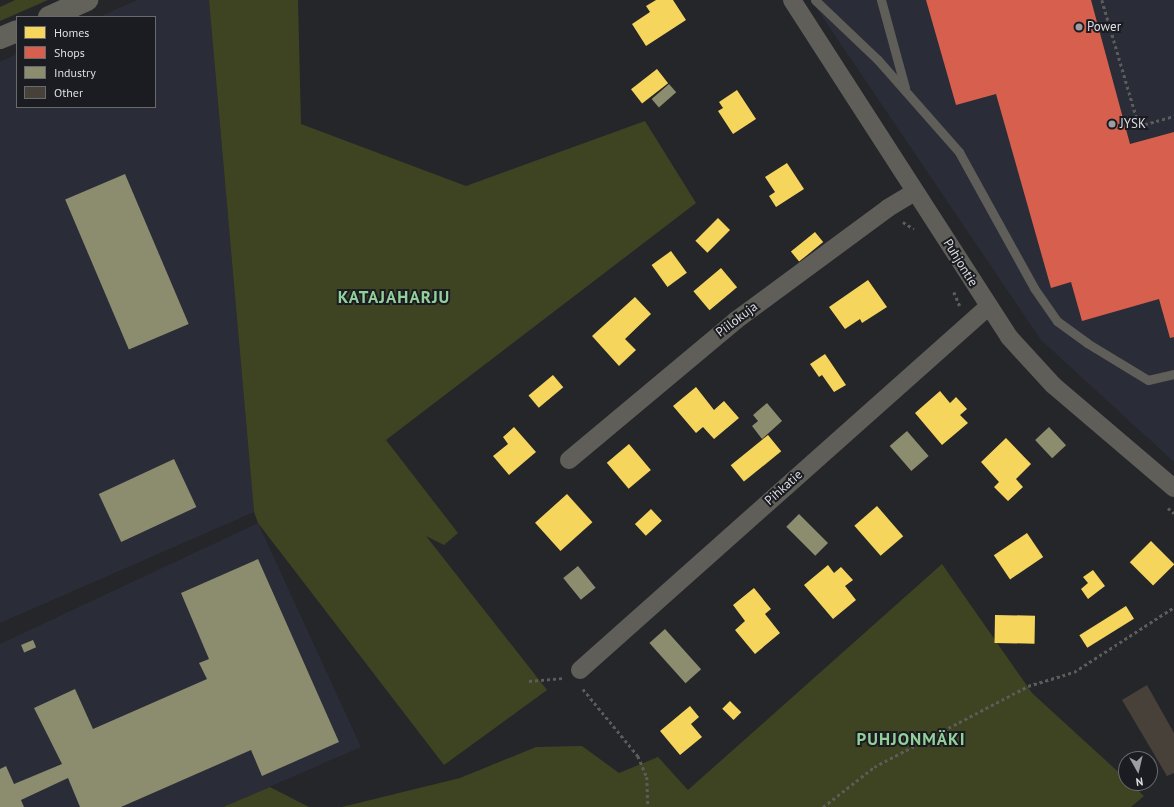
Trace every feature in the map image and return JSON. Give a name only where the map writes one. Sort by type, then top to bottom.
[{"type":"street","points":[[51,16],[88,0]]},
{"type":"street","name":"Puhjontie","points":[[792,0],[988,307],[1028,360],[1053,385],[1174,488]]},
{"type":"street","points":[[0,38],[16,31]]},
{"type":"street","name":"Piilokuja","points":[[569,460],[735,321],[888,208],[915,192]]},
{"type":"street","name":"Pihkatie","points":[[576,673],[988,307]]},
{"type":"lane","points":[[815,0],[878,60],[959,152],[1034,288],[1057,321],[1087,343],[1148,380],[1174,374]]},
{"type":"lane","points":[[881,0],[906,92]]},
{"type":"path","points":[[1102,0],[1139,126],[1174,116]]},
{"type":"path","points":[[823,807],[874,767],[1028,686],[1074,672],[1174,607]]},
{"type":"path","points":[[529,681],[576,673],[638,756],[647,777],[648,807]]},
{"type":"shaded area","points":[[137,0],[209,0],[254,512],[0,623],[0,62],[16,54],[16,108],[156,108],[156,16],[101,16]]},
{"type":"shaded area","points":[[811,0],[1174,0],[1174,462],[1041,340]]},
{"type":"shaded area","points":[[258,523],[361,747],[223,807],[0,807],[0,644]]},
{"type":"green space","points":[[15,0],[48,0],[0,21],[0,7]]},
{"type":"green space","points":[[209,0],[298,0],[301,124],[466,186],[645,121],[696,203],[386,440],[458,533],[444,545],[426,536],[547,690],[444,765],[258,523],[254,512]]},
{"type":"green space","points":[[942,564],[1032,693],[1118,772],[1118,791],[1139,791],[1144,796],[1131,807],[342,807],[460,778],[536,747],[582,746],[619,773],[658,757],[688,790]]},
{"type":"green space","points":[[270,787],[309,807],[223,807]]},
{"type":"building: Homes","points":[[656,0],[673,0],[686,20],[646,46],[632,24],[650,12],[646,6]]},
{"type":"building: Homes","points":[[657,69],[668,83],[642,104],[631,89]]},
{"type":"building: Homes","points":[[737,90],[756,119],[733,134],[718,111],[723,108],[719,102]]},
{"type":"building: Homes","points":[[787,163],[804,189],[776,207],[769,196],[775,192],[765,177]]},
{"type":"building: Homes","points":[[718,218],[730,230],[707,253],[695,241]]},
{"type":"building: Homes","points":[[815,232],[823,242],[799,262],[791,252]]},
{"type":"building: Homes","points":[[671,251],[687,273],[667,287],[652,265]]},
{"type":"building: Homes","points":[[721,268],[737,287],[709,310],[693,291]]},
{"type":"building: Homes","points":[[868,280],[887,307],[862,323],[860,319],[845,329],[829,307]]},
{"type":"building: Homes","points":[[635,297],[651,314],[625,339],[636,350],[619,366],[592,336]]},
{"type":"building: Homes","points":[[825,354],[846,385],[834,392],[822,375],[819,377],[810,364]]},
{"type":"building: Homes","points":[[553,375],[563,387],[539,408],[528,396]]},
{"type":"building: Homes","points":[[696,387],[714,410],[724,401],[739,418],[714,439],[703,427],[696,433],[673,406]]},
{"type":"building: Homes","points":[[940,391],[950,403],[956,397],[967,409],[960,415],[968,423],[942,445],[915,413]]},
{"type":"building: Homes","points":[[514,427],[536,452],[509,475],[493,456],[508,444],[503,437]]},
{"type":"building: Homes","points":[[768,435],[781,451],[744,482],[731,465]]},
{"type":"building: Homes","points":[[1006,438],[1031,464],[1016,479],[1023,487],[1008,501],[994,487],[999,482],[981,462]]},
{"type":"building: Homes","points":[[629,444],[651,470],[629,489],[607,463]]},
{"type":"building: Homes","points":[[567,494],[592,522],[560,551],[535,523]]},
{"type":"building: Homes","points":[[877,506],[903,536],[881,556],[854,526]]},
{"type":"building: Homes","points":[[651,509],[662,521],[646,536],[635,524]]},
{"type":"building: Homes","points":[[1027,533],[1043,557],[1010,579],[994,555]]},
{"type":"building: Homes","points":[[1151,541],[1174,564],[1153,586],[1130,562]]},
{"type":"building: Homes","points":[[828,565],[834,573],[841,567],[853,580],[845,586],[856,600],[833,619],[804,585]]},
{"type":"building: Homes","points":[[1093,570],[1105,586],[1088,599],[1081,589],[1088,583],[1083,577]]},
{"type":"building: Homes","points":[[754,588],[771,609],[765,614],[780,633],[755,654],[735,630],[745,621],[733,605]]},
{"type":"building: Homes","points":[[1126,606],[1134,619],[1087,648],[1079,635]]},
{"type":"building: Homes","points":[[995,615],[1035,616],[1035,644],[995,643]]},
{"type":"building: Homes","points":[[730,701],[741,712],[734,720],[722,709]]},
{"type":"building: Homes","points":[[690,706],[699,717],[691,724],[702,737],[680,755],[660,731]]},
{"type":"building: Shops","points":[[926,0],[1091,0],[1130,144],[1174,132],[1174,337],[1170,338],[1159,299],[1082,321],[1071,282],[1051,288],[996,94],[956,105]]},
{"type":"building: Industry","points":[[669,84],[676,92],[659,107],[652,99]]},
{"type":"building: Industry","points":[[125,174],[189,324],[129,349],[65,199]]},
{"type":"building: Industry","points":[[767,403],[782,421],[762,439],[752,426],[758,421],[753,415]]},
{"type":"building: Industry","points":[[1049,427],[1066,445],[1052,458],[1035,440]]},
{"type":"building: Industry","points":[[907,431],[929,456],[911,471],[890,446]]},
{"type":"building: Industry","points":[[174,459],[196,507],[121,542],[99,494]]},
{"type":"building: Industry","points":[[799,514],[828,543],[815,556],[786,527]]},
{"type":"building: Industry","points":[[258,559],[339,742],[262,776],[251,750],[121,807],[80,807],[68,778],[21,800],[24,807],[0,807],[0,769],[6,766],[14,784],[62,764],[34,708],[75,689],[93,729],[207,679],[199,663],[209,659],[181,593]]},
{"type":"building: Industry","points":[[578,566],[596,588],[581,600],[563,578]]},
{"type":"building: Industry","points":[[665,629],[701,669],[686,683],[649,643]]},
{"type":"building: Industry","points":[[33,640],[36,647],[24,652],[21,645]]},
{"type":"building: Other","points":[[1147,685],[1174,733],[1174,773],[1167,776],[1158,761],[1158,751],[1152,751],[1122,700]]},
{"type":"place","name":"Power","points":[[1079,27]]},
{"type":"place","name":"JYSK","points":[[1112,124]]},
{"type":"district","name":"KATAJAHARJU","points":[[394,298]]},
{"type":"district","name":"PUHJONMÄKI","points":[[911,740]]}]
